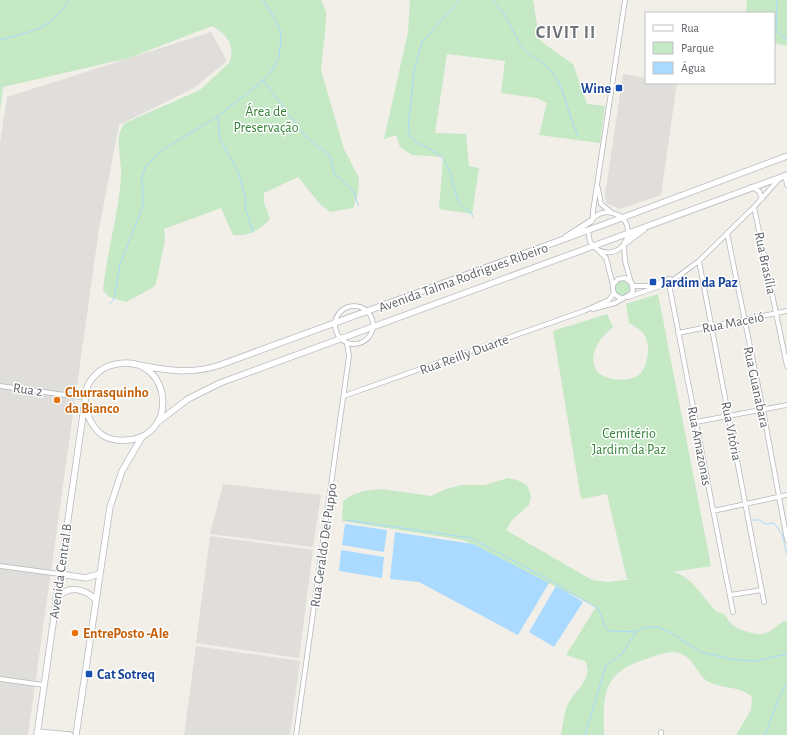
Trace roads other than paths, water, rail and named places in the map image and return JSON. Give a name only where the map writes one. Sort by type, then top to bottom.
[{"type":"main road","name":"Avenida Talma Rodrigues Ribeiro","points":[[133,364],[171,371],[202,370],[368,312],[787,156]]},
{"type":"main road","name":"Avenida Talma Rodrigues Ribeiro","points":[[158,422],[188,399],[208,389],[785,175]]},
{"type":"main road","points":[[562,240],[592,220]]},
{"type":"main road","points":[[625,244],[647,226]]},
{"type":"main road","name":"Avenida Central B","points":[[37,734],[87,388],[95,375],[113,364],[133,364],[150,372],[160,387],[163,405],[158,422]]},
{"type":"main road","points":[[85,408],[90,422],[100,433],[110,438],[128,441],[142,437]]},
{"type":"main road","points":[[76,735],[99,574],[112,497],[125,465],[142,437],[158,422]]},
{"type":"main road","points":[[60,574],[86,578],[99,574]]},
{"type":"main road","points":[[56,598],[62,591],[72,589],[86,592],[96,600]]},
{"type":"main road","points":[[37,734],[70,735]]},
{"type":"street","points":[[597,183],[601,204],[606,210],[622,218],[626,224],[628,233],[625,244],[625,262],[633,290],[626,298],[620,298],[614,293],[608,262],[589,240],[588,231],[592,220],[597,183],[625,0]]},
{"type":"street","points":[[785,175],[787,185]]},
{"type":"street","name":"Rua Reilly Duarte","points":[[584,311],[615,303],[680,276],[699,261],[785,175]]},
{"type":"street","points":[[751,187],[759,191],[762,199]]},
{"type":"street","name":"Rua Brasília","points":[[754,207],[787,366]]},
{"type":"street","points":[[592,220],[601,214],[613,213]]},
{"type":"street","name":"Rua Guanabara","points":[[726,233],[743,321],[763,410],[787,540]]},
{"type":"street","points":[[598,250],[612,252],[625,244]]},
{"type":"street","name":"Rua Vitória","points":[[699,261],[764,602]]},
{"type":"street","points":[[613,286],[618,279],[621,278],[629,280],[632,284]]},
{"type":"street","name":"Rua Reilly Duarte","points":[[632,284],[648,286],[669,281]]},
{"type":"street","name":"Rua Amazonas","points":[[669,281],[733,612]]},
{"type":"street","name":"Rua Reilly Duarte","points":[[344,396],[584,311],[609,300],[614,293]]},
{"type":"street","points":[[357,345],[347,344],[340,339],[336,332],[335,324],[338,314],[349,307],[358,306],[368,312],[373,318],[374,327]]},
{"type":"street","name":"Rua Maceió","points":[[678,333],[787,311]]},
{"type":"street","name":"Rua Geraldo Del Puppo","points":[[349,356],[357,345],[370,338],[374,327]]},
{"type":"street","name":"Rua Geraldo Del Puppo","points":[[296,735],[344,396],[349,356],[347,344]]},
{"type":"street","name":"Rua 2","points":[[0,386],[80,397]]},
{"type":"street","points":[[696,422],[763,410],[787,404]]},
{"type":"street","points":[[713,510],[787,495]]},
{"type":"street","points":[[0,566],[60,574]]},
{"type":"street","points":[[730,596],[762,590]]},
{"type":"street","points":[[0,679],[44,685]]},
{"type":"water","points":[[345,524],[387,530],[384,552],[342,545]]},
{"type":"water","points":[[395,532],[473,544],[549,583],[518,635],[419,582],[390,579]]},
{"type":"water","points":[[341,550],[384,557],[382,578],[339,571]]},
{"type":"water","points":[[556,586],[583,602],[554,647],[529,632]]},
{"type":"waterway","points":[[0,40],[39,28],[55,18],[69,0]]},
{"type":"waterway","points":[[110,304],[114,299],[120,264],[143,206],[142,176],[147,165],[161,151],[218,116],[260,83],[271,72],[279,57],[281,38],[280,30],[263,0]]},
{"type":"waterway","points":[[460,0],[422,42],[414,70],[408,132],[414,140],[434,151],[446,163],[459,202],[472,214],[473,217]]},
{"type":"waterway","points":[[492,0],[505,15],[523,48],[553,73],[561,88],[578,136]]},
{"type":"waterway","points":[[777,0],[776,31],[787,40]]},
{"type":"waterway","points":[[263,80],[305,136],[330,156],[334,173],[354,192],[358,205]]},
{"type":"waterway","points":[[218,117],[220,140],[238,171],[246,200],[245,208],[253,232]]},
{"type":"waterway","points":[[347,520],[471,538],[551,581],[597,608],[605,626],[609,631],[636,632]]},
{"type":"waterway","points":[[753,520],[760,520],[765,524],[774,523],[782,534],[787,554]]},
{"type":"waterway","points":[[585,735],[606,665],[623,653],[635,633],[643,628],[658,627],[669,632],[701,652],[730,659],[755,661],[787,654]]},
{"type":"waterway","points":[[765,735],[780,695],[787,682]]},
{"type":"place","name":"Wine","points":[[619,88]]},
{"type":"place","name":"Jardim da Paz","points":[[653,282]]},
{"type":"place","name":"Churrasquinho da Bianco","points":[[57,400]]},
{"type":"place","name":"EntrePosto -Ale","points":[[75,633]]},
{"type":"place","name":"Cat Sotreq","points":[[89,674]]},
{"type":"district","name":"CIVIT II","points":[[566,32]]},
{"type":"park label","name":"Área de Preservação","points":[[266,120]]},
{"type":"park label","name":"Cemitério Jardim da Paz","points":[[629,442]]}]
